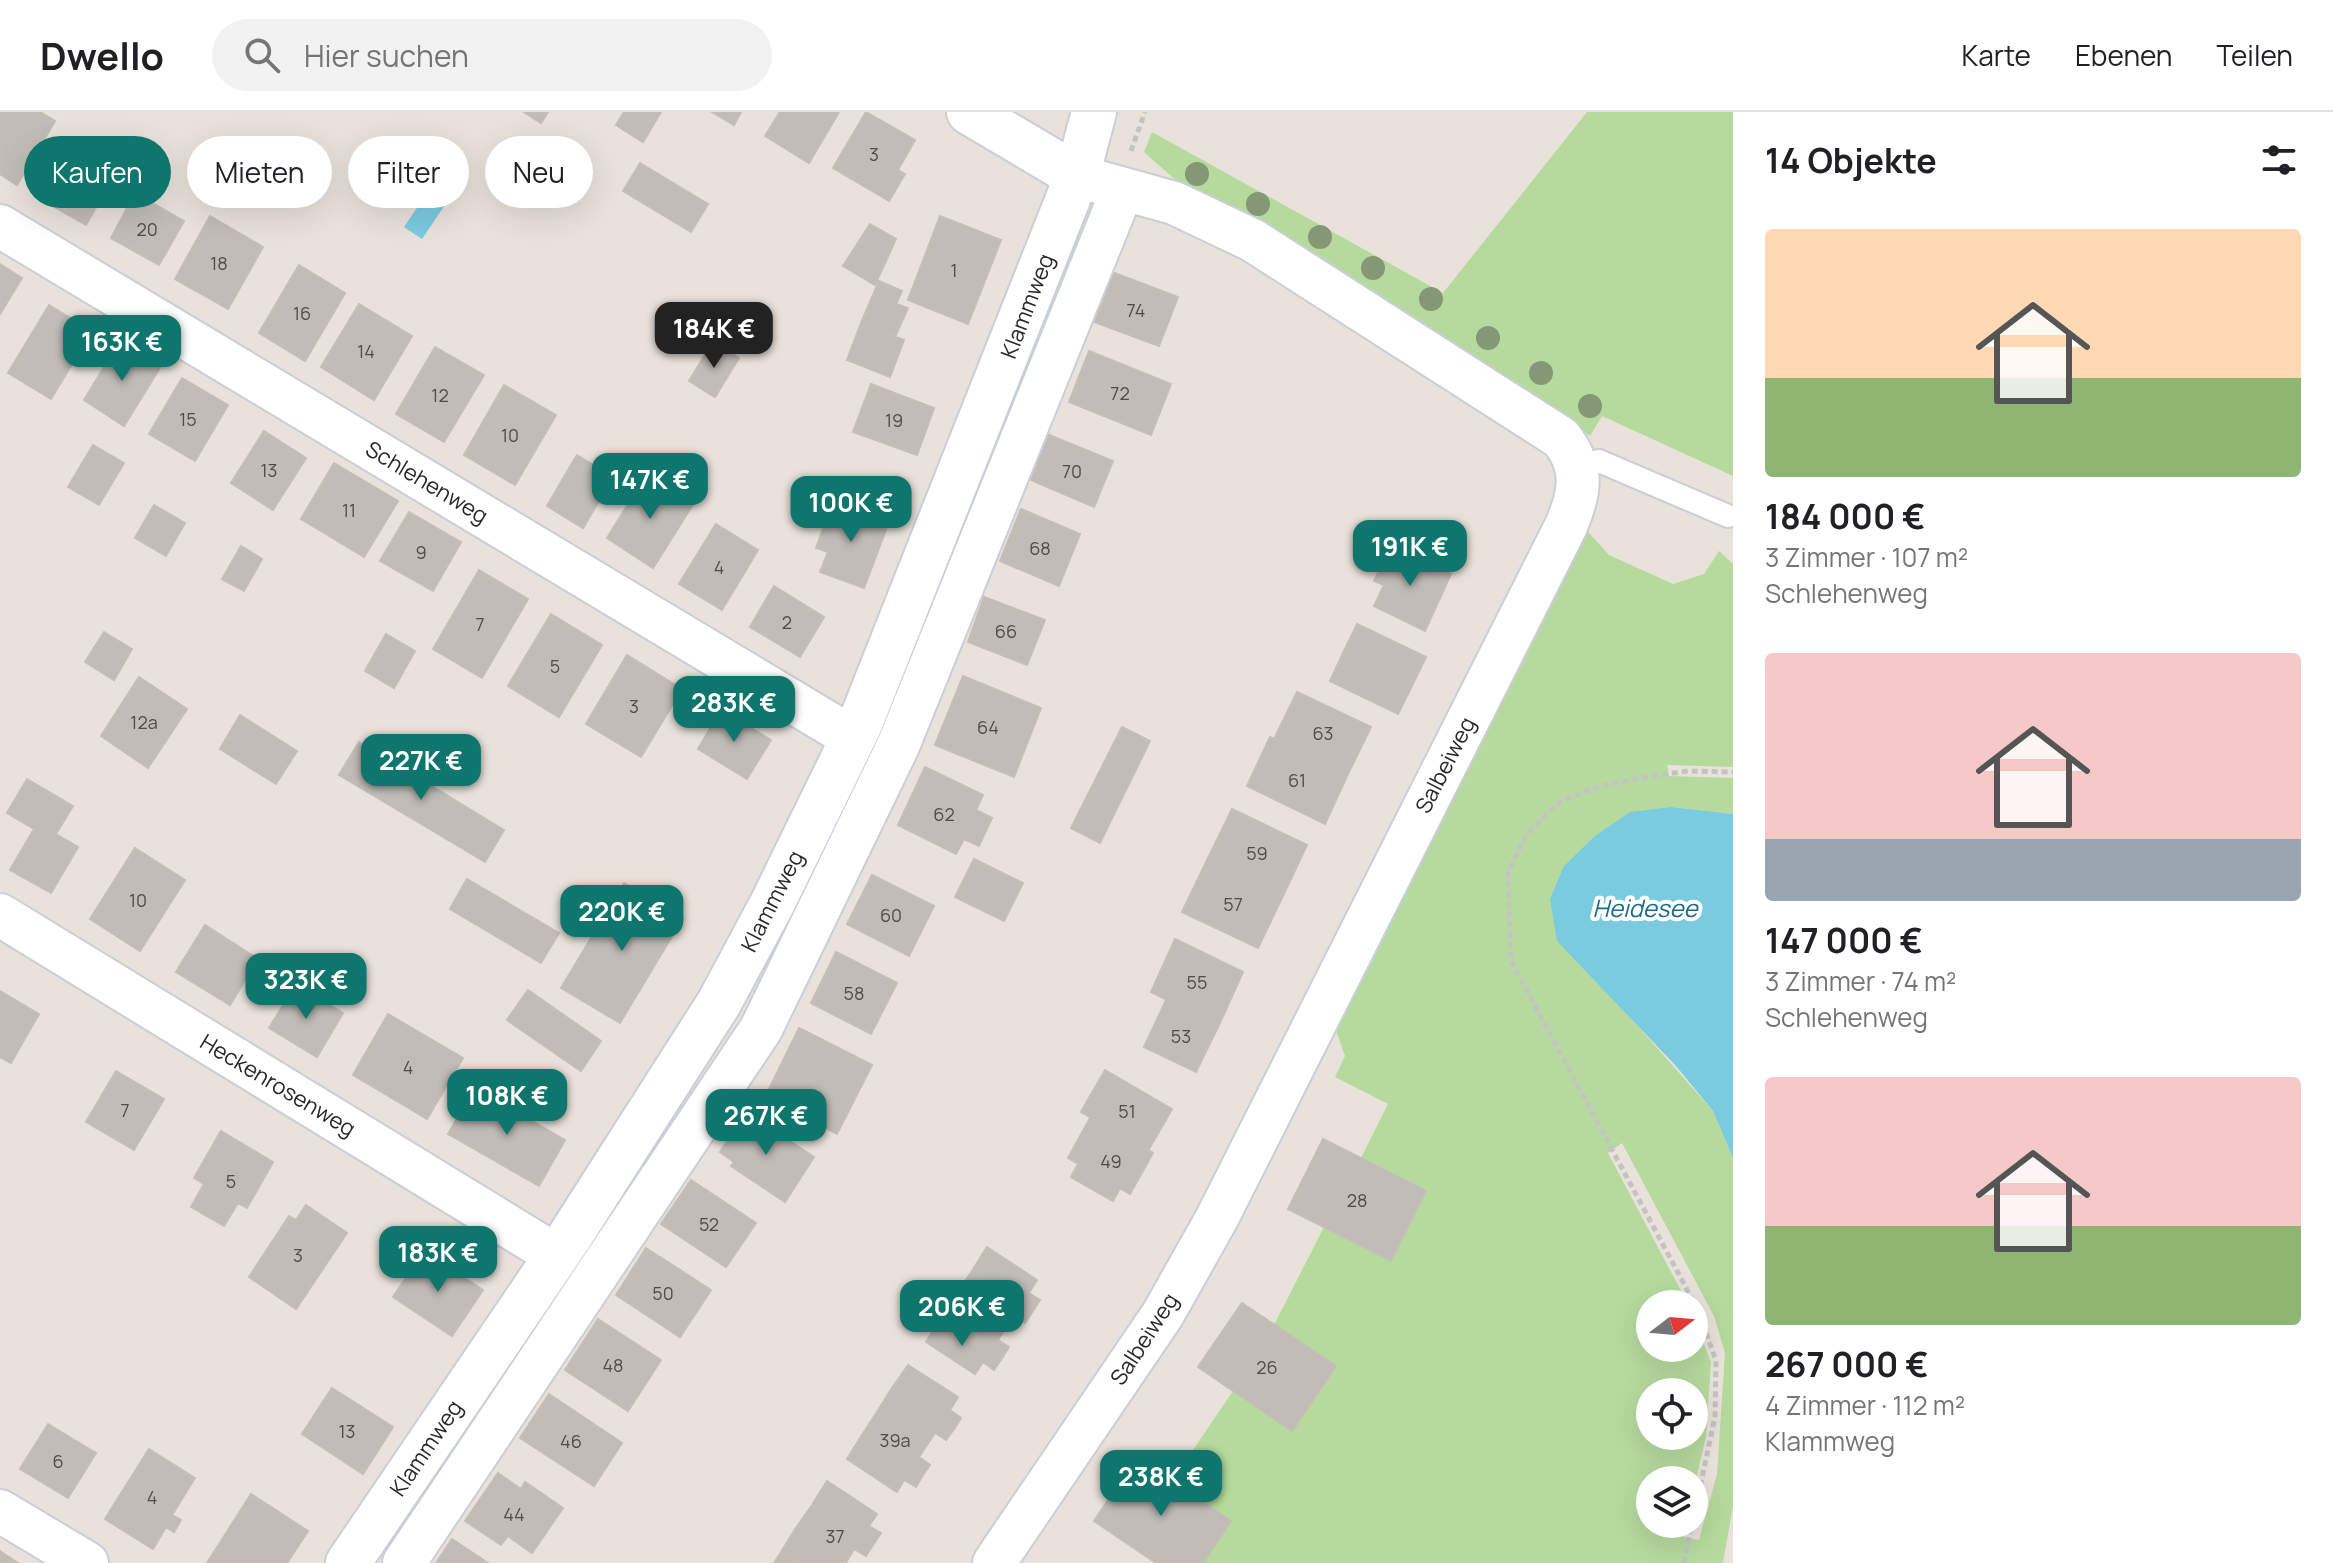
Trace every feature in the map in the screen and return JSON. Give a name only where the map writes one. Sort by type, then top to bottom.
[{"type":"main road","points":[[969,112],[1077,176]]},
{"type":"main road","name":"Klammweg","points":[[348,1563],[557,1256],[719,1003],[853,738],[1077,176],[1094,112]]},
{"type":"street","points":[[1077,176],[1174,203],[1252,240],[1561,438],[1578,466]]},
{"type":"street","name":"Klammweg","points":[[404,1563],[761,1029],[898,746],[1122,191]]},
{"type":"street","name":"Schlehenweg","points":[[0,226],[853,738]]},
{"type":"street","name":"Salbeiweg","points":[[994,1563],[1163,1314],[1217,1218],[1566,526],[1577,500],[1578,466]]},
{"type":"street","name":"Heckenrosenweg","points":[[0,915],[557,1256]]},
{"type":"street","points":[[0,1511],[87,1563]]},
{"type":"lane","points":[[1578,466],[1599,461],[1728,516]]},
{"type":"path","points":[[1704,1466],[1715,1417],[1716,1361],[1698,1310],[1511,961],[1508,873],[1526,835],[1559,802],[1604,785],[1632,780],[1688,771],[1733,772]]},
{"type":"path","points":[[1684,1563],[1689,1538]]},
{"type":"green space","points":[[1587,112],[1733,112],[1733,476],[1602,416],[1590,436],[1235,207],[1179,183],[1144,152],[1152,132],[1443,293]]},
{"type":"green space","points":[[1582,525],[1609,555],[1673,584],[1704,574],[1719,551],[1733,564],[1733,767],[1667,765],[1669,776],[1733,778],[1733,814],[1672,807],[1627,1014],[1713,1111],[1733,1158],[1733,1506],[1723,1563],[1203,1563],[1172,1481],[1233,1391],[1292,1430],[1336,1366],[1274,1325],[1324,1227],[1391,1261],[1426,1191],[1361,1158],[1388,1104],[1335,1077],[1345,1056],[1334,1025]]},
{"type":"water","points":[[417,208],[443,208],[422,239],[404,227]]},
{"type":"water","name":"Heidesee","points":[[1672,807],[1733,814],[1733,1158],[1713,1111],[1676,1066],[1557,941],[1550,899],[1564,866],[1595,836],[1630,812]]},
{"type":"building","points":[[0,112],[40,112],[55,121],[46,136],[24,136],[24,173],[17,185],[0,174]]},
{"type":"building","points":[[524,112],[548,112],[541,123]]},
{"type":"building","points":[[624,112],[661,112],[643,142],[616,125]]},
{"type":"building","points":[[712,112],[741,112],[734,125]]},
{"type":"building","points":[[780,112],[839,112],[809,163],[765,136]]},
{"type":"building","points":[[866,112],[915,140],[898,170],[905,174],[889,201],[833,168]]},
{"type":"building","points":[[640,163],[708,204],[691,232],[623,191]]},
{"type":"building","points":[[56,208],[96,208],[86,225]]},
{"type":"building","points":[[127,208],[161,208],[184,221],[159,265],[111,238]]},
{"type":"building","points":[[210,216],[263,247],[228,309],[175,279]]},
{"type":"building","points":[[940,216],[1001,240],[968,324],[908,300]]},
{"type":"building","points":[[870,224],[896,239],[875,285],[843,266]]},
{"type":"building","points":[[0,264],[22,278],[0,314]]},
{"type":"building","points":[[299,265],[345,293],[305,361],[259,333]]},
{"type":"building","points":[[1112,272],[1178,297],[1159,346],[1094,322]]},
{"type":"building","points":[[879,281],[902,291],[896,304],[908,308],[895,337],[861,323]]},
{"type":"building","points":[[359,304],[412,336],[374,400],[321,367]]},
{"type":"building","points":[[49,305],[92,331],[51,399],[8,373]]},
{"type":"building","points":[[861,323],[904,340],[890,377],[847,360]]},
{"type":"building","points":[[120,341],[161,366],[124,426],[84,400]]},
{"type":"building","points":[[713,342],[739,358],[715,397],[689,381]]},
{"type":"building","points":[[435,347],[484,375],[444,442],[396,414]]},
{"type":"building","points":[[1089,351],[1171,384],[1151,435],[1069,402]]},
{"type":"building","points":[[182,378],[228,405],[195,461],[149,434]]},
{"type":"building","points":[[871,384],[934,408],[917,455],[853,432]]},
{"type":"building","points":[[504,385],[556,415],[515,485],[464,455]]},
{"type":"building","points":[[264,431],[306,458],[273,510],[231,483]]},
{"type":"building","points":[[1049,435],[1113,461],[1094,507],[1031,480]]},
{"type":"building","points":[[93,445],[124,463],[99,505],[68,487]]},
{"type":"building","points":[[577,455],[613,477],[583,528],[547,506]]},
{"type":"building","points":[[334,463],[398,501],[364,557],[301,519]]},
{"type":"building","points":[[647,474],[694,503],[653,568],[607,538]]},
{"type":"building","points":[[833,501],[889,522],[864,588],[820,572],[828,552],[816,548]]},
{"type":"building","points":[[154,505],[185,523],[166,556],[135,538]]},
{"type":"building","points":[[1021,509],[1080,534],[1059,586],[1000,561]]},
{"type":"building","points":[[409,512],[461,542],[433,591],[380,561]]},
{"type":"building","points":[[716,524],[758,550],[722,610],[679,584]]},
{"type":"building","points":[[1391,545],[1451,574],[1425,631],[1374,606],[1384,585],[1374,581]]},
{"type":"building","points":[[241,546],[262,559],[244,591],[222,579]]},
{"type":"building","points":[[479,570],[528,599],[482,678],[433,649]]},
{"type":"building","points":[[774,586],[824,617],[800,657],[750,627]]},
{"type":"building","points":[[984,597],[1045,620],[1027,665],[968,642]]},
{"type":"building","points":[[551,614],[602,645],[559,717],[508,686]]},
{"type":"building","points":[[1357,624],[1426,657],[1412,686],[1343,653]]},
{"type":"building","points":[[104,632],[132,649],[114,680],[85,662]]},
{"type":"building","points":[[386,634],[415,651],[394,688],[365,671]]},
{"type":"building","points":[[1343,653],[1412,686],[1398,714],[1330,681]]},
{"type":"building","points":[[627,655],[682,689],[641,757],[586,724]]},
{"type":"building","points":[[963,676],[1041,708],[1014,777],[935,745]]},
{"type":"building","points":[[139,677],[187,709],[148,768],[101,736]]},
{"type":"building","points":[[1297,692],[1371,727],[1348,774],[1274,739]]},
{"type":"building","points":[[721,710],[771,740],[747,779],[698,749]]},
{"type":"building","points":[[240,715],[297,751],[276,784],[220,749]]},
{"type":"building","points":[[1122,727],[1150,741],[1100,843],[1071,828]]},
{"type":"building","points":[[1270,737],[1348,774],[1325,824],[1247,786]]},
{"type":"building","points":[[359,742],[504,830],[485,862],[339,775]]},
{"type":"building","points":[[925,767],[983,795],[976,810],[992,818],[979,846],[964,839],[956,854],[898,825]]},
{"type":"building","points":[[27,779],[73,806],[56,834],[78,847],[51,893],[10,870],[34,829],[7,813]]},
{"type":"building","points":[[1232,809],[1307,845],[1283,896],[1207,860]]},
{"type":"building","points":[[135,848],[185,880],[140,951],[90,919]]},
{"type":"building","points":[[974,859],[1023,883],[1004,921],[955,897]]},
{"type":"building","points":[[1207,860],[1283,896],[1258,948],[1182,912]]},
{"type":"building","points":[[872,875],[934,906],[909,956],[847,924]]},
{"type":"building","points":[[467,879],[559,933],[541,963],[450,909]]},
{"type":"building","points":[[624,883],[683,918],[620,1023],[561,988]]},
{"type":"building","points":[[205,925],[258,959],[230,1005],[176,972]]},
{"type":"building","points":[[1175,939],[1243,972],[1219,1025],[1151,992]]},
{"type":"building","points":[[836,952],[897,983],[871,1034],[811,1003]]},
{"type":"building","points":[[296,984],[343,1013],[317,1057],[269,1028]]},
{"type":"building","points":[[528,990],[601,1041],[581,1071],[507,1020]]},
{"type":"building","points":[[0,991],[39,1014],[11,1063],[0,1057]]},
{"type":"building","points":[[1166,1000],[1219,1025],[1196,1072],[1144,1047]]},
{"type":"building","points":[[388,1014],[463,1058],[427,1119],[353,1075]]},
{"type":"building","points":[[799,1028],[872,1065],[837,1134],[765,1097]]},
{"type":"building","points":[[1105,1070],[1172,1109],[1148,1151],[1081,1112]]},
{"type":"building","points":[[116,1071],[164,1099],[134,1150],[86,1122]]},
{"type":"building","points":[[475,1088],[565,1140],[539,1186],[448,1134]]},
{"type":"building","points":[[746,1112],[814,1157],[785,1202],[731,1166],[734,1162],[720,1152]]},
{"type":"building","points":[[1090,1118],[1153,1153],[1130,1194],[1120,1188],[1113,1201],[1071,1177],[1078,1164],[1068,1158]]},
{"type":"building","points":[[221,1131],[273,1162],[247,1208],[238,1203],[224,1226],[191,1207],[204,1184],[194,1178]]},
{"type":"building","points":[[1323,1139],[1426,1191],[1391,1261],[1288,1209]]},
{"type":"building","points":[[691,1180],[756,1223],[726,1267],[661,1224]]},
{"type":"building","points":[[306,1205],[347,1233],[296,1309],[249,1277],[289,1216],[296,1220]]},
{"type":"building","points":[[987,1247],[1037,1280],[1029,1293],[1040,1300],[1033,1311],[972,1271]]},
{"type":"building","points":[[646,1248],[711,1290],[680,1337],[616,1295]]},
{"type":"building","points":[[424,1251],[483,1290],[452,1336],[393,1297]]},
{"type":"building","points":[[972,1271],[1033,1311],[1025,1323],[1013,1316],[1006,1327],[956,1294]]},
{"type":"building","points":[[956,1294],[1006,1327],[998,1340],[1009,1347],[1002,1358],[941,1318]]},
{"type":"building","points":[[1242,1303],[1336,1366],[1292,1431],[1198,1367]]},
{"type":"building","points":[[941,1318],[1002,1358],[994,1370],[983,1362],[975,1374],[926,1342]]},
{"type":"building","points":[[598,1319],[661,1360],[628,1411],[565,1370]]},
{"type":"building","points":[[908,1365],[958,1397],[950,1410],[961,1418],[954,1429],[892,1388]]},
{"type":"building","points":[[332,1388],[393,1427],[363,1474],[302,1434]]},
{"type":"building","points":[[892,1388],[954,1429],[946,1440],[935,1433],[927,1445],[877,1412]]},
{"type":"building","points":[[549,1394],[622,1443],[594,1486],[520,1438]]},
{"type":"building","points":[[877,1412],[927,1445],[919,1457],[930,1465],[923,1475],[862,1435]]},
{"type":"building","points":[[48,1424],[96,1453],[68,1498],[20,1469]]},
{"type":"building","points":[[862,1435],[923,1475],[916,1487],[904,1480],[897,1492],[847,1459]]},
{"type":"building","points":[[149,1449],[195,1478],[172,1515],[181,1520],[174,1532],[166,1527],[153,1549],[105,1519]]},
{"type":"building","points":[[1137,1457],[1231,1521],[1203,1563],[1156,1563],[1094,1521]]},
{"type":"building","points":[[498,1473],[521,1489],[525,1482],[563,1508],[532,1553],[508,1536],[501,1545],[465,1521]]},
{"type":"building","points":[[827,1481],[877,1514],[869,1526],[881,1533],[873,1545],[812,1505]]},
{"type":"building","points":[[251,1494],[308,1531],[287,1563],[207,1563]]},
{"type":"building","points":[[812,1505],[873,1545],[866,1556],[854,1549],[847,1561],[796,1528]]},
{"type":"building","points":[[796,1528],[847,1561],[799,1563],[781,1552]]},
{"type":"building","points":[[452,1539],[488,1563],[436,1563]]},
{"type":"building","points":[[0,1551],[18,1563],[0,1563]]},
{"type":"building","points":[[781,1552],[799,1563],[774,1563]]}]
